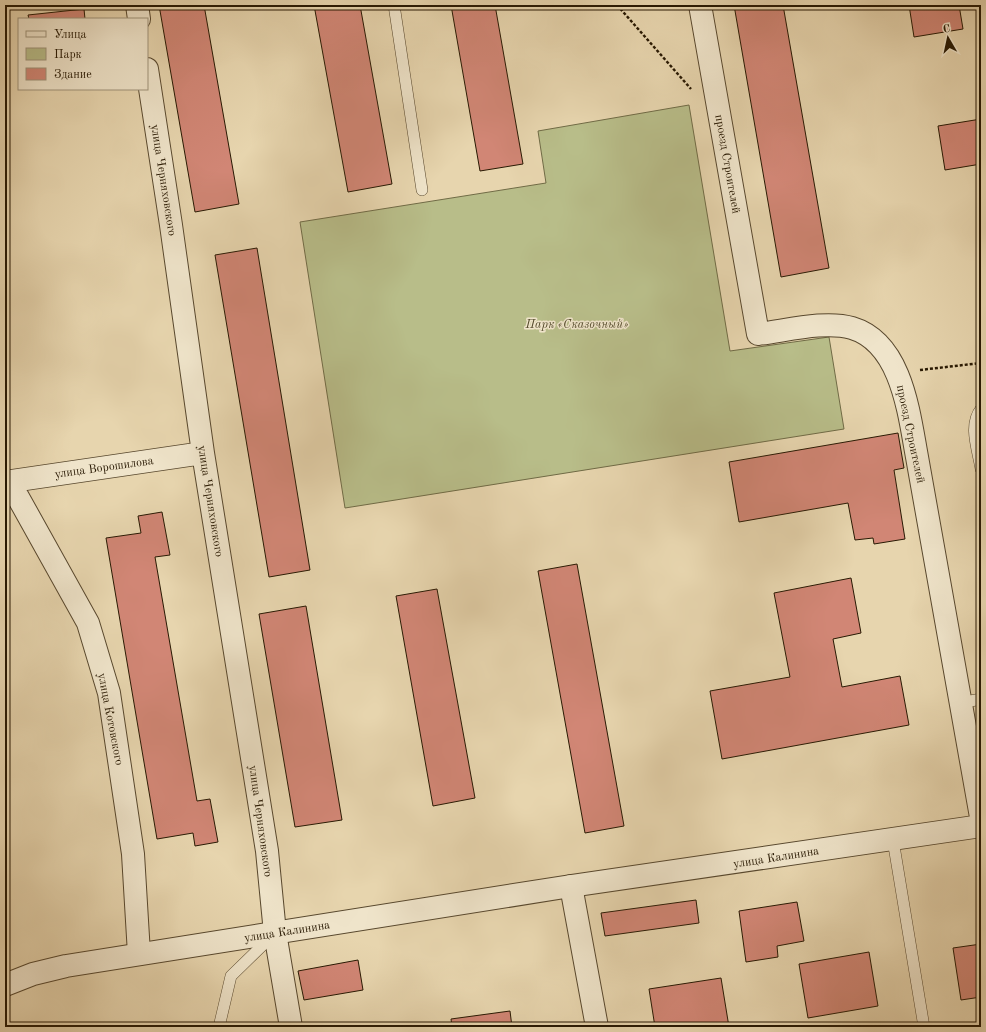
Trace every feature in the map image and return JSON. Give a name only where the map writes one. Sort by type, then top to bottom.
[{"type":"street","points":[[137,5],[139,18]]},
{"type":"street","name":"проезд Строителей","points":[[700,5],[758,334],[824,325],[852,328],[874,341],[888,356],[898,373],[910,418],[917,457],[971,701],[981,817]]},
{"type":"street","name":"улица Черняховского","points":[[148,75],[172,225],[203,453],[267,851],[275,932],[291,1027]]},
{"type":"street","name":"улица Ворошилова","points":[[7,481],[203,453]]},
{"type":"street","name":"улица Котовского","points":[[7,481],[88,623],[109,693],[133,854],[139,954]]},
{"type":"street","name":"улица Калинина","points":[[5,985],[33,974],[66,966],[139,954],[571,886],[981,826]]},
{"type":"street","points":[[571,886],[598,1027]]},
{"type":"lane","points":[[394,5],[422,190]]},
{"type":"lane","points":[[981,409],[976,416],[974,428],[981,469]]},
{"type":"lane","points":[[892,840],[924,1027]]},
{"type":"lane","points":[[219,1027],[231,976],[275,932]]},
{"type":"path","points":[[617,5],[695,93]]},
{"type":"path","points":[[898,373],[981,363]]},
{"type":"green space","name":"Парк «Сказочный»","points":[[689,105],[730,351],[829,337],[844,429],[345,508],[300,222],[546,183],[538,131]]},
{"type":"building","points":[[159,5],[204,5],[239,204],[195,212]]},
{"type":"building","points":[[314,5],[360,5],[392,184],[348,192]]},
{"type":"building","points":[[451,5],[495,5],[523,164],[480,171]]},
{"type":"building","points":[[734,5],[783,5],[829,268],[781,277]]},
{"type":"building","points":[[909,5],[959,5],[963,29],[914,37]]},
{"type":"building","points":[[84,9],[85,18],[29,18],[28,15]]},
{"type":"building","points":[[981,119],[981,164],[945,170],[938,126]]},
{"type":"building","points":[[257,248],[310,570],[269,577],[215,255]]},
{"type":"building","points":[[898,433],[904,468],[894,470],[905,539],[874,544],[873,538],[855,540],[848,503],[739,522],[729,462]]},
{"type":"building","points":[[162,512],[170,555],[155,557],[197,801],[210,799],[218,842],[195,846],[193,833],[157,839],[106,538],[141,533],[138,516]]},
{"type":"building","points":[[577,564],[624,826],[585,833],[538,571]]},
{"type":"building","points":[[851,578],[861,633],[833,639],[842,687],[900,676],[909,725],[722,759],[710,691],[790,677],[774,593]]},
{"type":"building","points":[[437,589],[475,798],[433,806],[396,596]]},
{"type":"building","points":[[306,606],[342,820],[295,827],[259,614]]},
{"type":"building","points":[[696,900],[699,923],[605,936],[601,913]]},
{"type":"building","points":[[797,902],[804,941],[777,946],[778,957],[746,962],[739,911]]},
{"type":"building","points":[[981,944],[981,997],[961,1000],[953,948]]},
{"type":"building","points":[[869,952],[878,1006],[808,1018],[799,964]]},
{"type":"building","points":[[358,960],[363,990],[304,1000],[298,971]]},
{"type":"building","points":[[721,978],[729,1027],[655,1027],[649,989]]},
{"type":"building","points":[[510,1011],[512,1027],[452,1027],[451,1019]]}]
